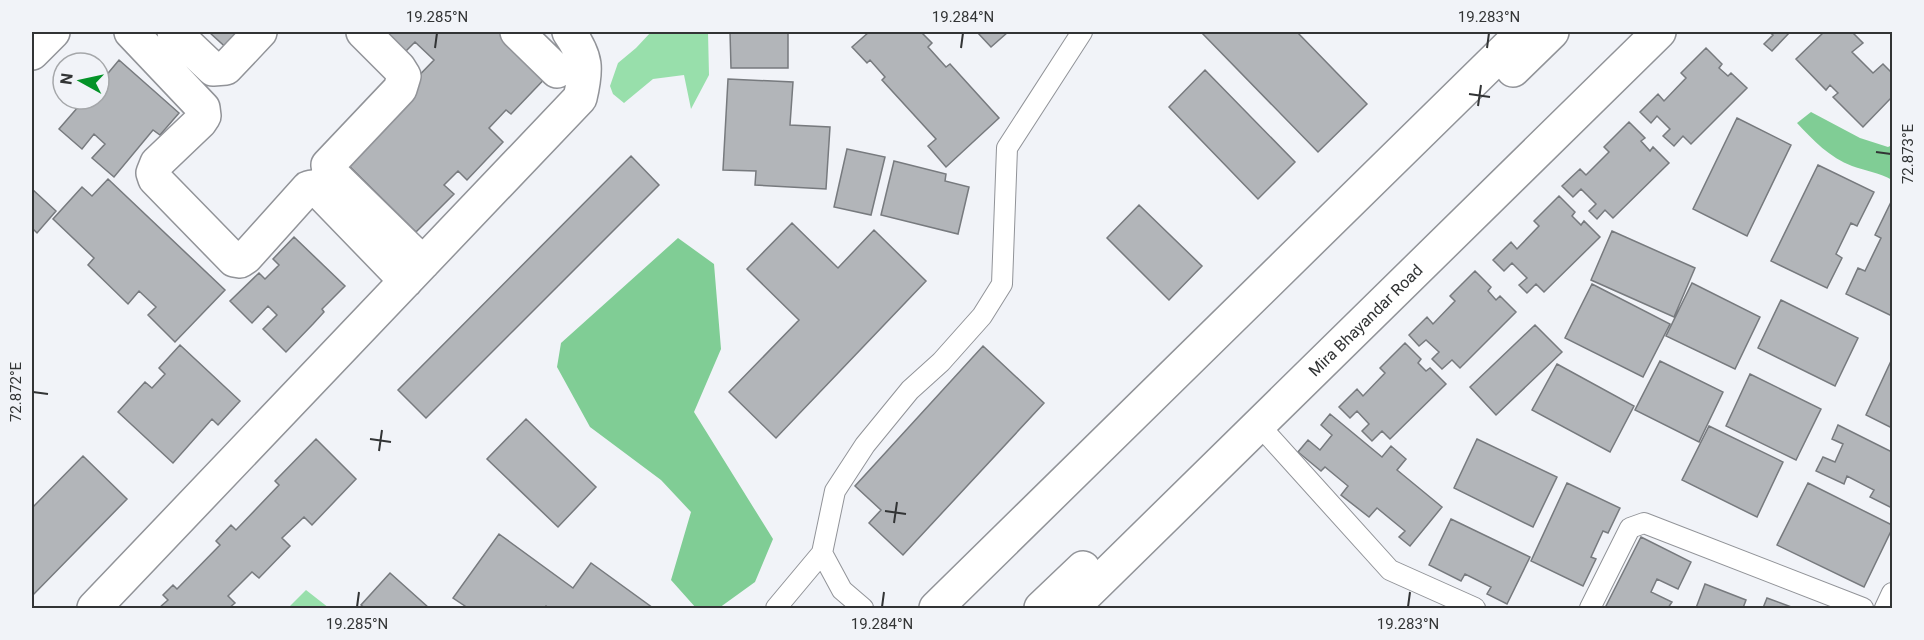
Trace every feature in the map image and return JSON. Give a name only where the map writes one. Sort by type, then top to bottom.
[{"type":"main road","points":[[32,53],[53,32]]},
{"type":"main road","points":[[131,32],[203,108],[204,116],[200,122],[157,162],[153,173],[155,179],[234,260],[240,261],[246,257],[308,188],[312,187],[414,272]]},
{"type":"main road","points":[[174,32],[213,69],[218,69],[226,68],[260,32]]},
{"type":"main road","points":[[363,32],[404,76],[400,89],[328,165],[329,171],[414,272]]},
{"type":"main road","points":[[517,32],[557,71]]},
{"type":"main road","points":[[94,609],[580,98],[585,74],[581,48],[569,32]]},
{"type":"main road","points":[[936,609],[1523,32]]},
{"type":"main road","points":[[967,609],[1552,32]]},
{"type":"main road","points":[[1058,602],[1627,32]]},
{"type":"main road","name":"Mira Bhayandar Road","points":[[1058,602],[1258,425],[1659,32]]},
{"type":"lane","points":[[776,609],[822,553],[834,491],[865,445],[910,390],[941,362],[982,316],[1002,284],[1007,148],[1082,32]]},
{"type":"lane","points":[[1258,425],[1389,570],[1475,609]]},
{"type":"lane","points":[[1590,609],[1630,528],[1644,523],[1863,609]]},
{"type":"lane","points":[[822,553],[842,590],[863,609]]},
{"type":"lane","points":[[1885,609],[1893,593]]},
{"type":"green space","points":[[651,32],[708,32],[709,75],[691,109],[684,75],[653,79],[624,103],[613,94],[610,86],[618,63]]},
{"type":"green space","points":[[1811,112],[1860,138],[1888,147],[1892,145],[1892,180],[1844,163],[1822,148],[1797,123]]},
{"type":"green space","points":[[678,238],[714,264],[721,349],[694,412],[773,539],[755,582],[719,608],[696,608],[671,580],[691,512],[661,480],[590,427],[557,367],[561,343]]},
{"type":"green space","points":[[306,590],[329,608],[288,608]]},
{"type":"building","points":[[209,32],[253,32],[232,53]]},
{"type":"building","points":[[383,32],[513,32],[553,70],[511,114],[506,110],[489,128],[503,142],[467,180],[458,171],[444,185],[454,194],[416,232],[340,157],[434,60],[415,42],[404,53]]},
{"type":"building","points":[[730,32],[788,32],[788,68],[731,68]]},
{"type":"building","points":[[869,32],[921,32],[932,43],[928,47],[946,67],[950,64],[999,118],[946,167],[928,146],[936,139],[882,80],[885,77],[870,60],[867,63],[852,47]]},
{"type":"building","points":[[977,32],[1008,32],[991,47]]},
{"type":"building","points":[[1201,32],[1297,32],[1367,104],[1318,152]]},
{"type":"building","points":[[1769,32],[1790,32],[1772,51],[1764,44],[1773,35]]},
{"type":"building","points":[[1824,32],[1852,32],[1863,43],[1852,52],[1873,73],[1883,64],[1892,73],[1892,97],[1863,127],[1833,97],[1838,93],[1830,85],[1826,90],[1796,59]]},
{"type":"building","points":[[1706,48],[1722,64],[1719,68],[1728,76],[1731,73],[1747,88],[1691,144],[1683,136],[1674,146],[1663,136],[1670,129],[1657,116],[1651,123],[1640,112],[1658,94],[1664,101],[1686,78],[1681,73]]},
{"type":"building","points":[[119,60],[179,113],[160,135],[153,130],[114,177],[92,158],[105,144],[94,134],[82,149],[59,129],[75,111],[111,111],[111,70]]},
{"type":"building","points":[[1205,70],[1295,162],[1258,199],[1169,107]]},
{"type":"building","points":[[728,79],[793,82],[790,125],[830,127],[826,189],[755,185],[756,171],[723,170]]},
{"type":"building","points":[[1737,118],[1791,145],[1747,236],[1693,209]]},
{"type":"building","points":[[1629,122],[1645,138],[1641,141],[1650,151],[1653,147],[1669,163],[1613,218],[1605,210],[1597,219],[1589,211],[1596,204],[1581,189],[1573,197],[1562,186],[1580,169],[1586,175],[1609,152],[1604,147]]},
{"type":"building","points":[[847,149],[885,157],[871,215],[834,207]]},
{"type":"building","points":[[631,156],[659,185],[426,418],[398,390]]},
{"type":"building","points":[[894,161],[946,174],[945,181],[969,187],[958,234],[881,215]]},
{"type":"building","points":[[1818,165],[1874,192],[1857,226],[1851,223],[1836,254],[1842,258],[1827,288],[1771,261]]},
{"type":"building","points":[[108,179],[225,290],[175,342],[148,315],[156,307],[139,291],[128,304],[88,265],[94,258],[53,219],[82,187],[92,196]]},
{"type":"building","points":[[32,189],[56,211],[37,233],[32,228]]},
{"type":"building","points":[[1559,196],[1575,212],[1572,216],[1581,225],[1584,221],[1600,237],[1544,292],[1536,284],[1527,293],[1519,285],[1527,278],[1512,263],[1504,271],[1493,260],[1511,242],[1517,249],[1539,226],[1534,221]]},
{"type":"building","points":[[1891,202],[1892,316],[1846,294],[1858,268],[1865,271],[1881,238],[1875,235]]},
{"type":"building","points":[[1139,205],[1202,266],[1169,300],[1107,238]]},
{"type":"building","points":[[792,223],[838,268],[874,230],[926,281],[776,438],[729,392],[799,320],[747,269]]},
{"type":"building","points":[[1612,231],[1695,268],[1674,317],[1591,280]]},
{"type":"building","points":[[294,237],[345,286],[322,309],[324,312],[286,352],[263,329],[277,315],[268,306],[252,323],[230,301],[259,273],[265,279],[279,265],[273,259]]},
{"type":"building","points":[[1475,271],[1491,287],[1488,291],[1496,300],[1500,296],[1516,312],[1460,368],[1452,360],[1442,369],[1432,359],[1439,352],[1426,340],[1419,346],[1409,335],[1427,317],[1433,324],[1455,301],[1450,296]]},
{"type":"building","points":[[1692,283],[1760,317],[1735,369],[1666,336]]},
{"type":"building","points":[[1592,284],[1670,324],[1643,377],[1565,338]]},
{"type":"building","points":[[1781,300],[1858,338],[1835,386],[1758,348]]},
{"type":"building","points":[[1535,325],[1562,352],[1496,415],[1470,387]]},
{"type":"building","points":[[1405,343],[1421,359],[1418,363],[1426,371],[1430,368],[1446,384],[1390,439],[1382,431],[1372,441],[1362,431],[1369,424],[1357,411],[1350,418],[1339,407],[1357,389],[1363,396],[1385,373],[1380,368]]},
{"type":"building","points":[[180,345],[240,401],[218,425],[212,419],[173,463],[118,412],[145,382],[152,388],[165,374],[159,368]]},
{"type":"building","points":[[983,346],[1044,403],[903,555],[869,523],[881,510],[855,486]]},
{"type":"building","points":[[1660,361],[1723,392],[1699,442],[1635,410]]},
{"type":"building","points":[[1892,362],[1892,428],[1866,415]]},
{"type":"building","points":[[1557,364],[1634,406],[1610,452],[1532,410]]},
{"type":"building","points":[[1750,374],[1821,409],[1796,460],[1726,426]]},
{"type":"building","points":[[1330,414],[1382,457],[1391,446],[1406,459],[1397,470],[1442,507],[1410,546],[1399,537],[1405,531],[1377,508],[1369,517],[1341,495],[1348,486],[1325,467],[1321,471],[1298,452],[1308,440],[1320,450],[1332,435],[1321,425]]},
{"type":"building","points":[[526,419],[596,487],[558,527],[487,459]]},
{"type":"building","points":[[1838,425],[1892,452],[1892,508],[1870,497],[1874,490],[1847,476],[1844,484],[1816,471],[1823,457],[1835,462],[1843,444],[1832,439]]},
{"type":"building","points":[[1709,426],[1783,462],[1757,517],[1682,480]]},
{"type":"building","points":[[316,439],[356,479],[312,525],[304,517],[282,538],[290,546],[259,578],[252,572],[228,596],[235,603],[229,608],[159,608],[168,600],[163,595],[173,585],[177,589],[220,545],[216,541],[231,525],[236,530],[279,485],[275,481]]},
{"type":"building","points":[[1477,439],[1557,477],[1533,527],[1454,488]]},
{"type":"building","points":[[83,456],[127,499],[32,596],[32,508]]},
{"type":"building","points":[[1567,483],[1620,508],[1608,533],[1603,531],[1591,557],[1596,559],[1583,586],[1531,561]]},
{"type":"building","points":[[1808,483],[1892,525],[1864,587],[1777,545]]},
{"type":"building","points":[[1451,519],[1530,557],[1507,604],[1487,594],[1491,587],[1465,574],[1461,581],[1429,565]]},
{"type":"building","points":[[499,534],[573,588],[591,563],[653,608],[548,608],[546,606],[544,608],[468,608],[453,598]]},
{"type":"building","points":[[1641,537],[1691,562],[1678,589],[1657,579],[1651,592],[1672,602],[1668,608],[1605,608]]},
{"type":"building","points":[[390,573],[429,608],[365,608],[361,605]]},
{"type":"building","points":[[1705,584],[1746,600],[1743,608],[1696,608]]},
{"type":"building","points":[[1767,598],[1794,608],[1763,608]]}]
